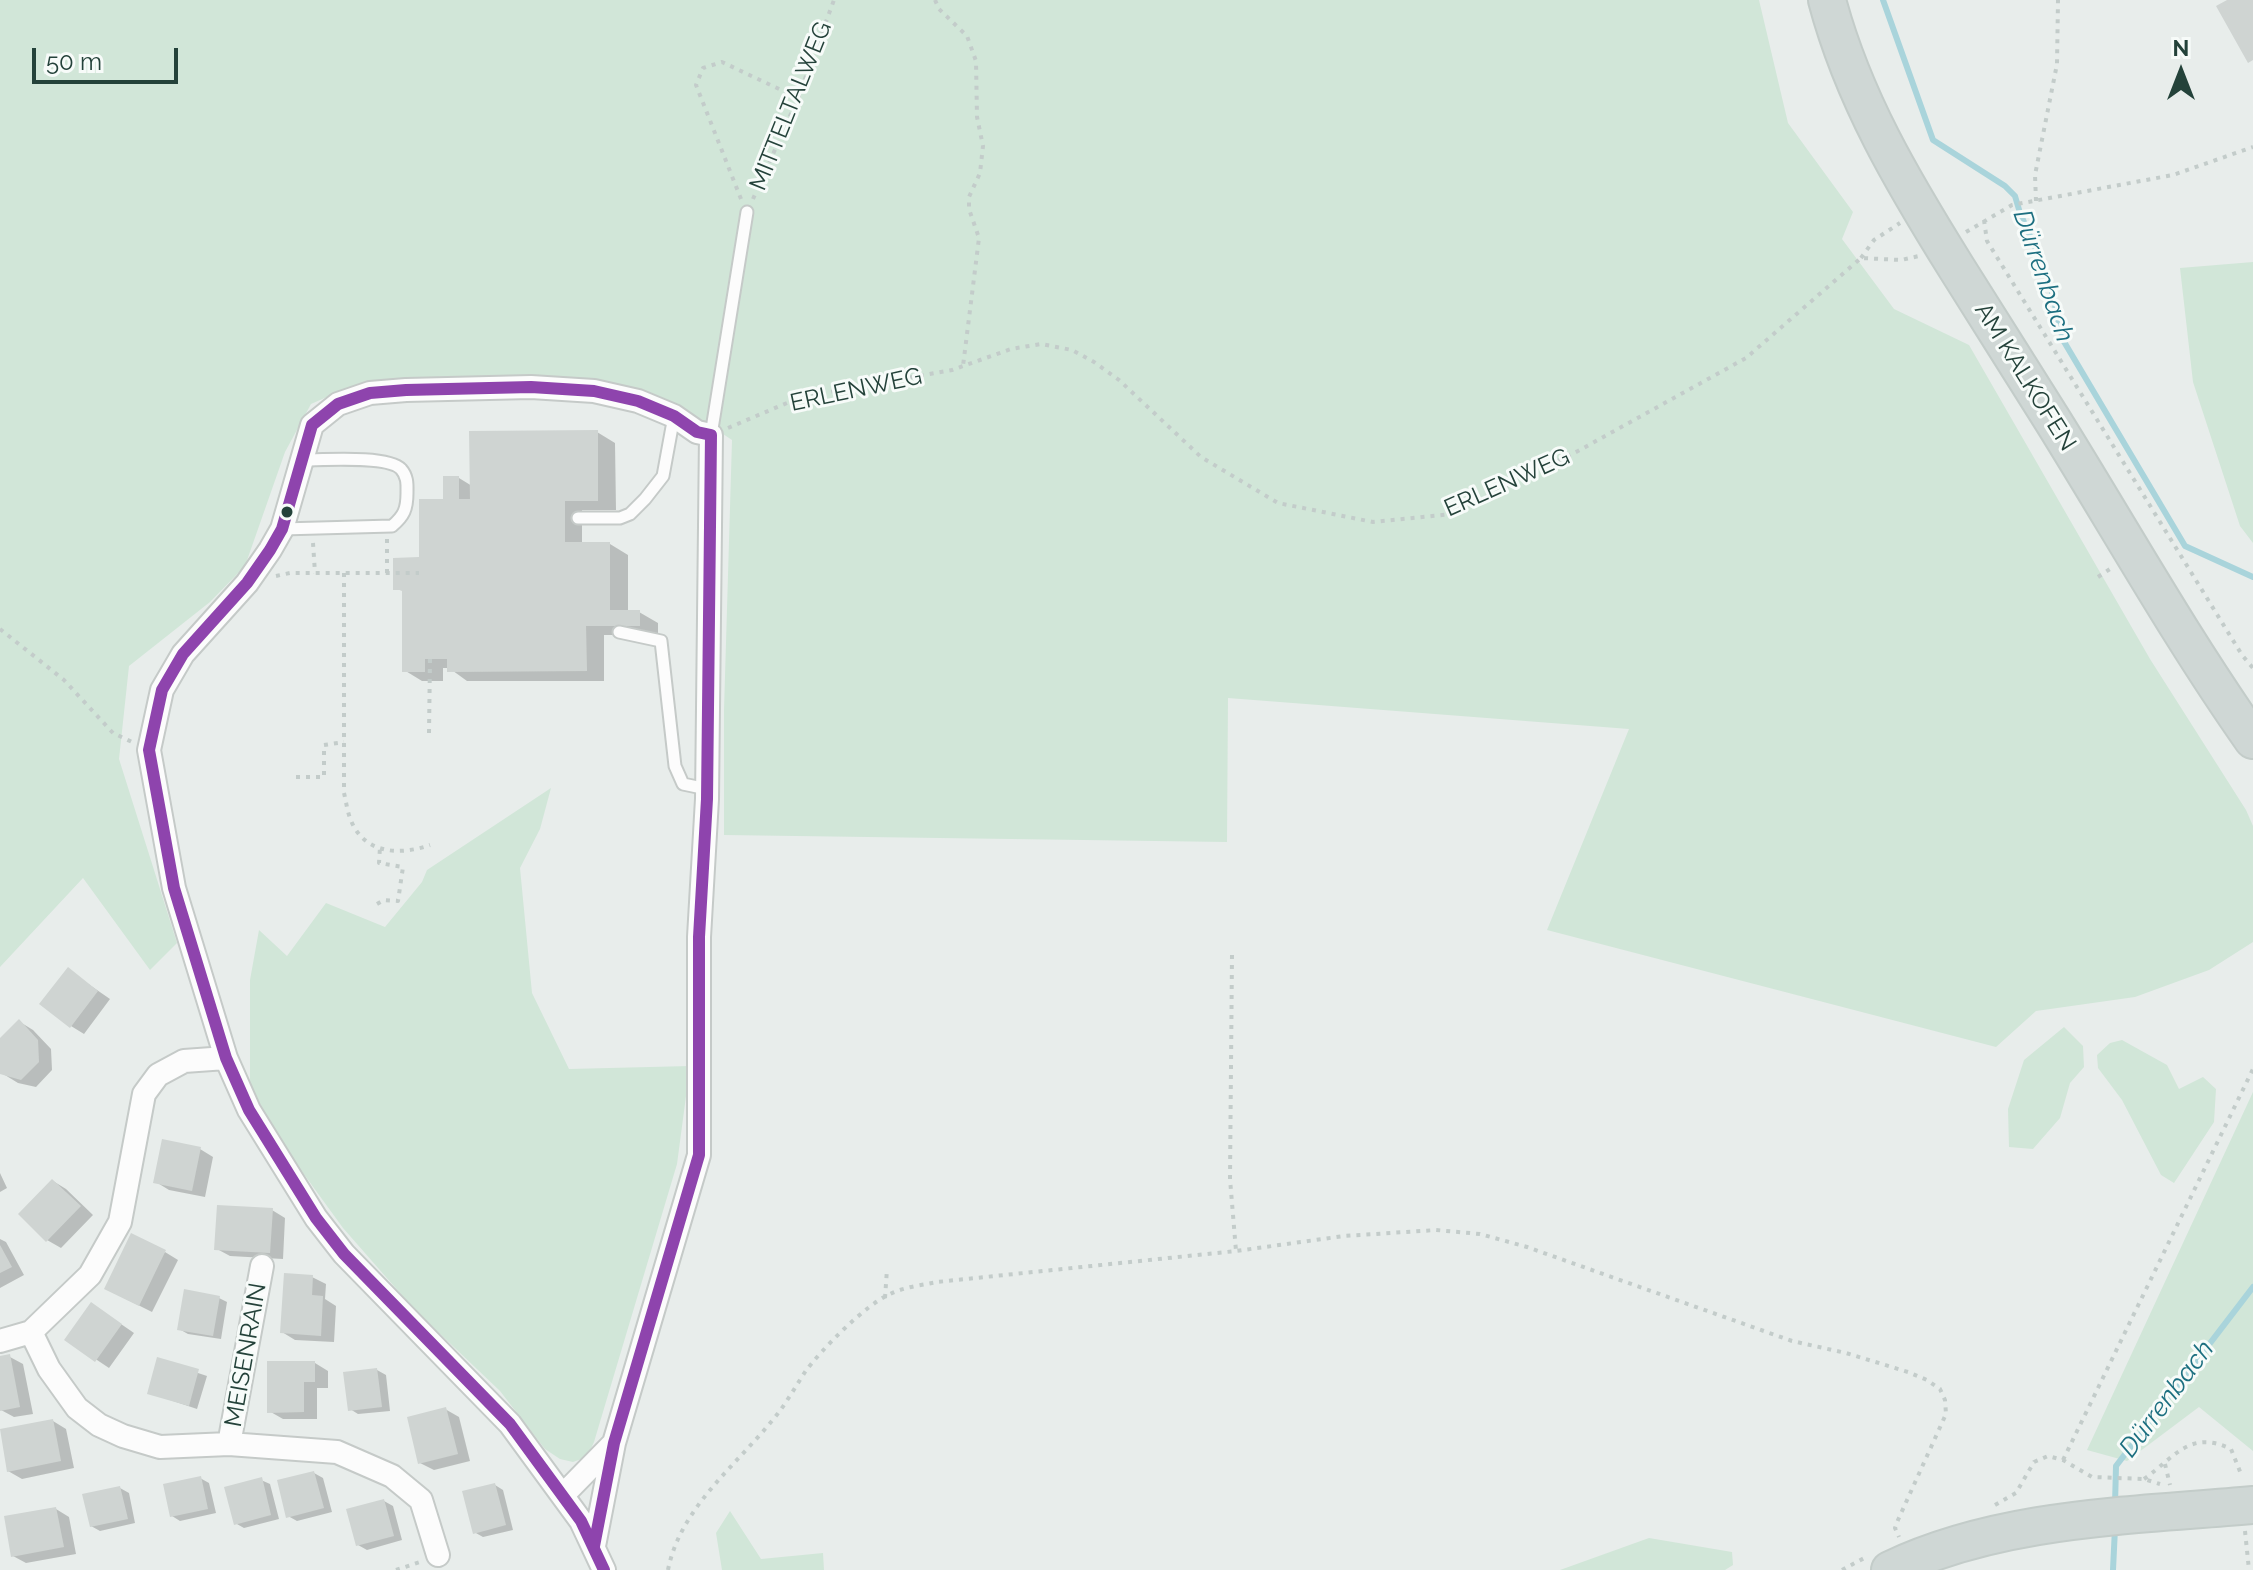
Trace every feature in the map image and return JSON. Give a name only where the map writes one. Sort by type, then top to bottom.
[{"type":"main road","name":"AM KALKOFEN","points":[[1827,0],[1837,36],[1866,110],[1924,215],[2219,691],[2253,740]]},
{"type":"main road","points":[[1900,1565],[1989,1535],[2246,1501]]},
{"type":"street","points":[[594,1546],[614,1443],[699,1155],[699,937],[707,789],[711,435],[697,432],[674,416],[638,401],[594,391],[531,387],[370,393],[338,404],[312,425],[282,529],[247,583],[183,654],[162,690],[149,750],[174,888],[226,1058],[257,1123],[316,1218],[344,1254],[510,1424],[581,1521],[604,1570]]},
{"type":"street","points":[[0,1341],[31,1332],[90,1275],[120,1222],[144,1094],[158,1075],[184,1061],[226,1058]]},
{"type":"street","name":"MEISENRAIN","points":[[229,1444],[262,1266]]},
{"type":"street","name":"MEISENRAIN","points":[[31,1332],[49,1369],[77,1408],[99,1425],[160,1447],[229,1444],[337,1452],[392,1476],[421,1500],[438,1555]]},
{"type":"street","points":[[563,1495],[614,1443]]},
{"type":"lane","points":[[711,435],[747,212]]},
{"type":"lane","points":[[578,518],[620,518],[630,514],[645,499],[663,476],[674,416]]},
{"type":"lane","points":[[282,529],[392,526],[407,508],[407,481],[400,468],[386,461],[300,460]]},
{"type":"lane","points":[[619,632],[661,641],[675,766],[683,784],[707,789]]},
{"type":"path","name":"MITTELTALWEG","points":[[747,212],[798,98],[834,0]]},
{"type":"path","points":[[935,0],[939,9],[967,36],[976,61],[977,117],[983,146],[980,173],[969,197],[969,209],[979,238],[963,366]]},
{"type":"path","points":[[2036,201],[2035,175],[2057,64],[2058,0]]},
{"type":"path","points":[[747,212],[696,85],[703,68],[722,62],[798,98]]},
{"type":"path","points":[[1957,238],[2012,205],[2173,175],[2253,147]]},
{"type":"path","name":"ERLENWEG","points":[[711,435],[801,397],[963,366],[1011,349],[1041,344],[1072,350],[1119,380],[1201,457],[1278,503],[1373,522],[1452,514],[1578,451],[1746,358],[1861,258],[1874,240],[1899,223],[1924,215]]},
{"type":"path","points":[[1984,220],[1987,241],[2242,655],[2253,668]]},
{"type":"path","points":[[1861,258],[1901,260],[1927,255]]},
{"type":"path","points":[[387,526],[387,573]]},
{"type":"path","points":[[312,528],[315,573]]},
{"type":"path","points":[[247,583],[290,573],[419,573]]},
{"type":"path","points":[[344,573],[344,793],[350,820],[366,840],[389,852],[409,852],[430,845]]},
{"type":"path","points":[[0,629],[64,680],[113,733],[149,750]]},
{"type":"path","points":[[429,733],[430,659]]},
{"type":"path","points":[[296,777],[324,777],[324,745],[344,742]]},
{"type":"path","points":[[377,904],[384,900],[398,901],[403,867],[379,863],[380,847]]},
{"type":"path","points":[[1232,955],[1230,1179],[1236,1251]]},
{"type":"path","points":[[2249,1570],[2246,1501],[2231,1449],[2203,1441],[2190,1444],[2144,1479],[2092,1477],[2063,1460],[2253,1069]]},
{"type":"path","points":[[668,1570],[672,1548],[693,1512],[719,1479],[773,1420],[808,1368],[852,1322],[885,1298],[937,1282],[1236,1251],[1344,1236],[1436,1230],[1480,1234],[1527,1247],[1792,1341],[1846,1353],[1927,1380],[1940,1389],[1946,1414],[1895,1528],[1900,1565]]},
{"type":"path","points":[[885,1298],[887,1269]]},
{"type":"path","points":[[2165,1464],[2171,1487]]},
{"type":"green space","points":[[0,0],[1759,0],[1788,123],[1853,212],[1842,239],[1894,309],[1969,345],[2150,659],[2246,810],[2253,826],[2253,942],[2209,970],[2135,997],[2036,1011],[1996,1047],[1547,930],[1629,729],[1228,698],[1227,842],[724,835],[724,710],[732,440],[702,420],[650,393],[581,380],[403,383],[345,389],[311,404],[285,452],[245,566],[210,602],[129,666],[119,759],[177,943],[150,970],[83,878],[0,967]]},
{"type":"green space","points":[[2253,262],[2253,543],[2240,526],[2193,382],[2180,268]]},
{"type":"green space","points":[[551,788],[540,829],[520,868],[532,993],[569,1069],[690,1066],[677,1164],[594,1442],[587,1457],[573,1462],[560,1459],[545,1449],[500,1391],[414,1309],[343,1228],[282,1144],[250,1085],[250,980],[259,930],[287,956],[326,903],[385,927],[422,882],[427,870]]},
{"type":"green space","points":[[2064,1027],[2083,1046],[2084,1067],[2070,1083],[2060,1118],[2033,1149],[2009,1147],[2008,1109],[2024,1060]]},
{"type":"green space","points":[[2122,1040],[2167,1065],[2179,1089],[2203,1077],[2216,1089],[2214,1122],[2174,1183],[2161,1175],[2122,1100],[2098,1068],[2097,1055],[2110,1043]]},
{"type":"green space","points":[[2253,1092],[2253,1451],[2199,1407],[2127,1461],[2087,1450]]},
{"type":"green space","points":[[730,1511],[761,1559],[823,1553],[824,1570],[722,1570],[716,1533]]},
{"type":"green space","points":[[1649,1538],[1732,1552],[1733,1565],[1725,1570],[1560,1570]]},
{"type":"building","points":[[2227,0],[2253,0],[2253,60],[2248,63],[2216,6]]},
{"type":"building","points":[[598,430],[598,501],[565,501],[565,542],[610,542],[610,610],[640,610],[640,626],[586,626],[587,671],[447,672],[447,659],[425,659],[425,672],[402,672],[402,590],[393,590],[393,558],[419,557],[419,499],[443,499],[443,476],[459,476],[459,499],[470,499],[469,431]]},
{"type":"building","points":[[68,967],[98,991],[70,1028],[39,1004]]},
{"type":"building","points":[[19,1019],[38,1040],[39,1062],[21,1080],[0,1074],[0,1038]]},
{"type":"building","points":[[162,1139],[201,1147],[192,1191],[153,1183]]},
{"type":"building","points":[[52,1179],[81,1206],[46,1242],[18,1214]]},
{"type":"building","points":[[217,1205],[273,1208],[270,1253],[214,1250]]},
{"type":"building","points":[[131,1233],[166,1250],[139,1306],[104,1289]]},
{"type":"building","points":[[0,1245],[12,1267],[0,1273]]},
{"type":"building","points":[[284,1273],[313,1275],[312,1295],[323,1296],[321,1336],[280,1333]]},
{"type":"building","points":[[184,1289],[220,1296],[213,1336],[177,1330]]},
{"type":"building","points":[[91,1302],[122,1324],[95,1362],[64,1340]]},
{"type":"building","points":[[10,1354],[20,1407],[0,1411],[0,1356]]},
{"type":"building","points":[[157,1357],[199,1369],[189,1406],[147,1394]]},
{"type":"building","points":[[267,1361],[315,1361],[315,1382],[304,1382],[304,1412],[267,1413]]},
{"type":"building","points":[[377,1368],[382,1407],[348,1411],[343,1372]]},
{"type":"building","points":[[446,1407],[458,1454],[418,1464],[407,1417]]},
{"type":"building","points":[[53,1419],[61,1461],[7,1472],[0,1429]]},
{"type":"building","points":[[314,1471],[324,1508],[286,1518],[277,1480]]},
{"type":"building","points":[[201,1476],[208,1509],[170,1517],[163,1484]]},
{"type":"building","points":[[262,1477],[271,1515],[234,1525],[224,1487]]},
{"type":"building","points":[[495,1483],[506,1525],[473,1534],[462,1491]]},
{"type":"building","points":[[120,1486],[128,1519],[90,1527],[82,1494]]},
{"type":"building","points":[[384,1499],[394,1536],[356,1546],[346,1509]]},
{"type":"building","points":[[56,1507],[64,1547],[11,1557],[4,1516]]},
{"type":"waterway","name":"Dürrenbach","points":[[1883,0],[1933,140],[2005,186],[2015,196],[2049,279],[2063,340],[2185,546],[2253,577]]},
{"type":"waterway","name":"Dürrenbach","points":[[2115,1505],[2116,1466],[2253,1287]]},
{"type":"waterway","name":"Dürrenbach","points":[[2113,1570],[2115,1528]]},
{"type":"transit line","points":[[594,1546],[614,1443],[699,1155],[699,937],[707,799],[711,435],[697,432],[674,416],[638,401],[594,391],[531,387],[370,393],[338,404],[312,425],[282,529],[247,583],[183,654],[162,690],[149,750],[174,888],[226,1058],[249,1110],[316,1218],[344,1254],[510,1424],[581,1521],[604,1570]]}]
